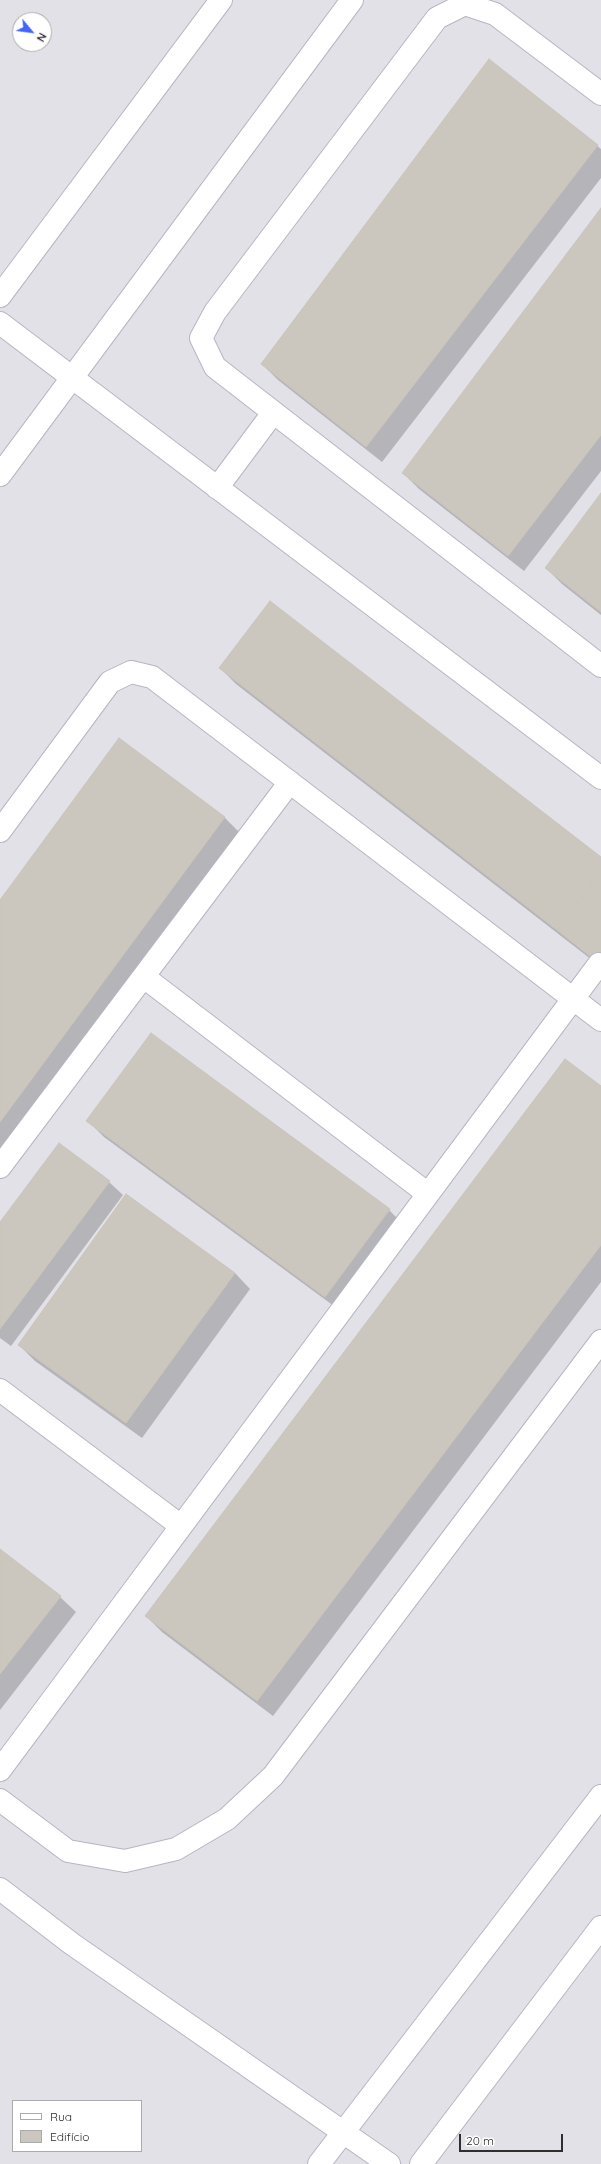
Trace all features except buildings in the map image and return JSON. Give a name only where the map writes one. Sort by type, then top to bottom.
[{"type":"lane","points":[[0,296],[221,0]]},
{"type":"lane","points":[[0,475],[73,379],[352,0]]},
{"type":"lane","points":[[601,94],[495,14],[465,4],[437,18],[215,312],[201,338],[215,368],[601,666]]},
{"type":"lane","points":[[0,323],[601,778]]},
{"type":"lane","points":[[217,488],[273,413]]},
{"type":"lane","points":[[0,831],[110,682],[131,672],[152,677],[601,1020]]},
{"type":"lane","points":[[0,1167],[290,782]]},
{"type":"lane","points":[[0,1770],[599,964]]},
{"type":"lane","points":[[144,977],[428,1194]]},
{"type":"lane","points":[[0,1800],[68,1851],[125,1862],[176,1849],[227,1819],[273,1776],[601,1341]]},
{"type":"lane","points":[[0,1390],[181,1526]]},
{"type":"lane","points":[[319,2164],[601,1796]]},
{"type":"lane","points":[[0,1889],[72,1944],[388,2164]]},
{"type":"lane","points":[[421,2164],[601,1926]]},
{"type":"shaded area","points":[[0,0],[601,0],[601,2164],[0,2164]]}]
